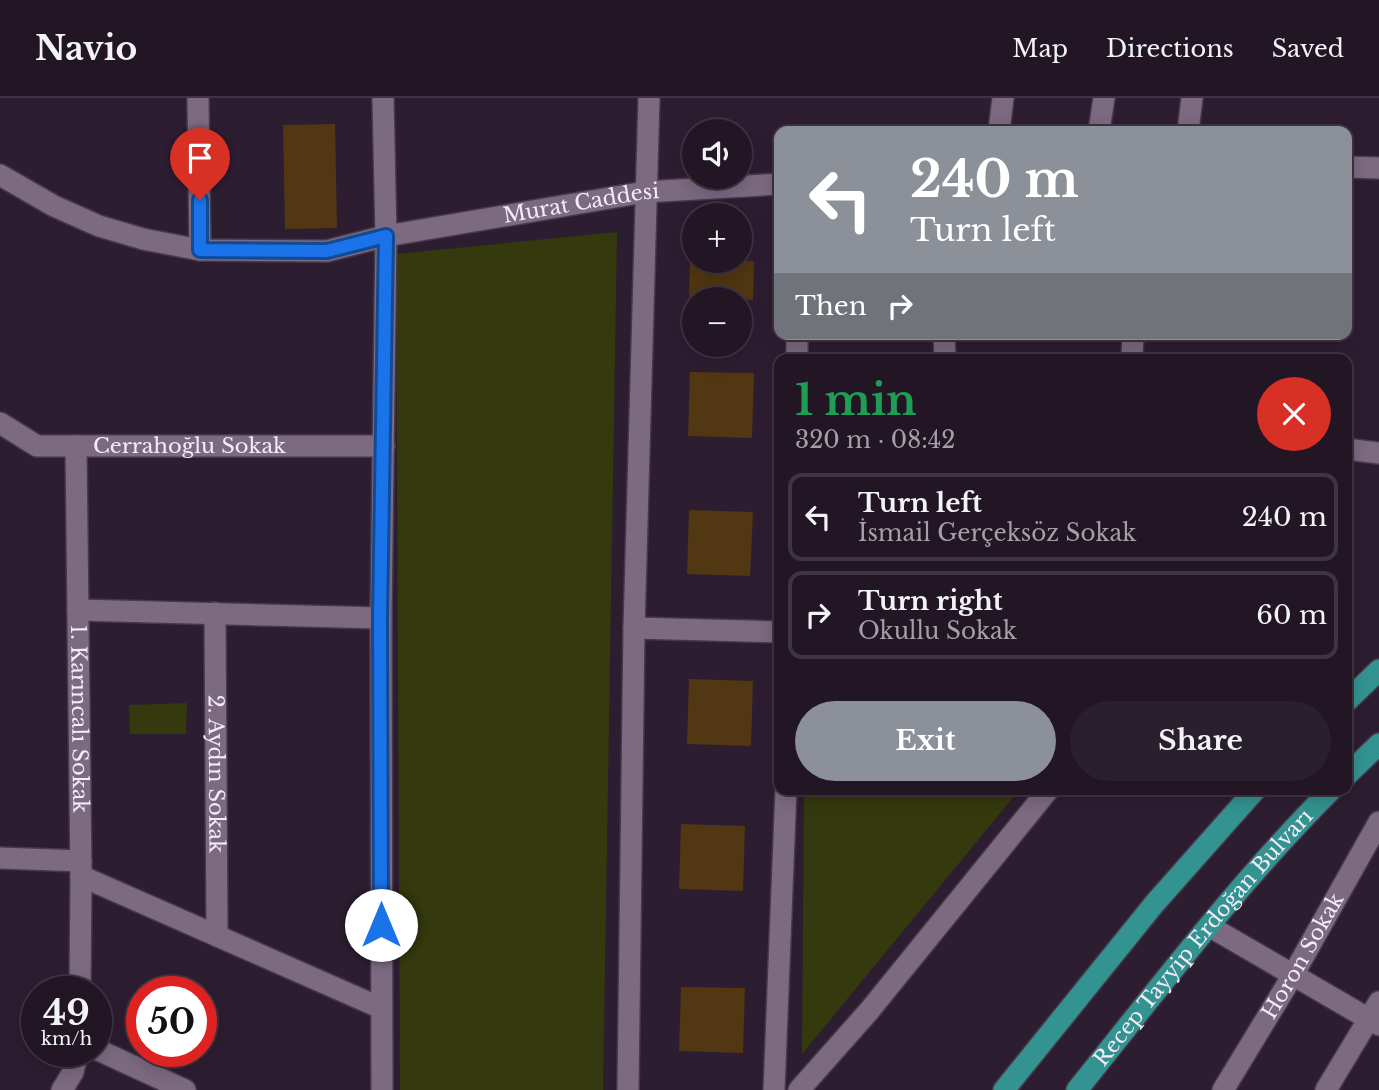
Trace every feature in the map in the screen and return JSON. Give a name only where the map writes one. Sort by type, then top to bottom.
[{"type":"main road","points":[[1352,696],[1379,670]]},
{"type":"main road","points":[[1352,770],[1379,744]]},
{"type":"main road","points":[[1004,1090],[1154,903],[1251,795]]},
{"type":"main road","name":"Recep Tayyip Erdoğan Bulvarı","points":[[1077,1090],[1209,926],[1326,795]]},
{"type":"street","points":[[198,98],[200,250]]},
{"type":"street","points":[[382,1090],[380,618],[386,236],[383,98]]},
{"type":"street","points":[[628,1090],[635,628],[649,98]]},
{"type":"street","points":[[1000,126],[1003,98]]},
{"type":"street","points":[[1100,126],[1104,98]]},
{"type":"street","points":[[1189,126],[1192,98]]},
{"type":"street","points":[[1352,167],[1379,168]]},
{"type":"street","name":"Murat Caddesi","points":[[0,175],[54,206],[99,226],[144,239],[200,250],[327,251],[386,236],[645,192],[774,184]]},
{"type":"street","name":"Cerrahoğlu Sokak","points":[[0,423],[37,446],[384,446]]},
{"type":"street","name":"1. Karıncalı Sokak","points":[[76,446],[80,976]]},
{"type":"street","points":[[1352,450],[1379,453]]},
{"type":"street","points":[[78,610],[380,618]]},
{"type":"street","name":"2. Aydın Sokak","points":[[215,614],[217,936]]},
{"type":"street","points":[[635,628],[774,632]]},
{"type":"street","points":[[774,1090],[786,795]]},
{"type":"street","points":[[799,1090],[869,1011],[1044,795]]},
{"type":"street","name":"Horon Sokak","points":[[1223,1090],[1293,975],[1379,822]]},
{"type":"street","points":[[0,858],[81,869],[217,936],[381,1008]]},
{"type":"street","points":[[1209,926],[1293,975],[1376,1015],[1326,1090]]},
{"type":"street","points":[[112,1056],[185,1090]]},
{"type":"street","points":[[62,1090],[75,1067]]},
{"type":"green space","points":[[617,232],[603,1090],[400,1090],[396,254]]},
{"type":"green space","points":[[187,703],[186,734],[130,734],[129,705]]},
{"type":"green space","points":[[804,795],[1015,795],[802,1054]]},
{"type":"building","points":[[335,124],[337,228],[285,229],[283,125]]},
{"type":"building","points":[[754,261],[753,300],[752,287],[689,287],[690,273],[752,273]]},
{"type":"building","points":[[690,372],[754,373],[752,438],[688,436]]},
{"type":"building","points":[[689,510],[753,512],[750,576],[687,574]]},
{"type":"building","points":[[689,679],[753,681],[751,746],[687,744]]},
{"type":"building","points":[[681,824],[745,826],[743,891],[679,889]]},
{"type":"building","points":[[681,987],[745,988],[743,1053],[679,1051]]},
{"type":"route","points":[[200,200],[200,250],[327,251],[386,236],[380,618],[381,925]]}]
